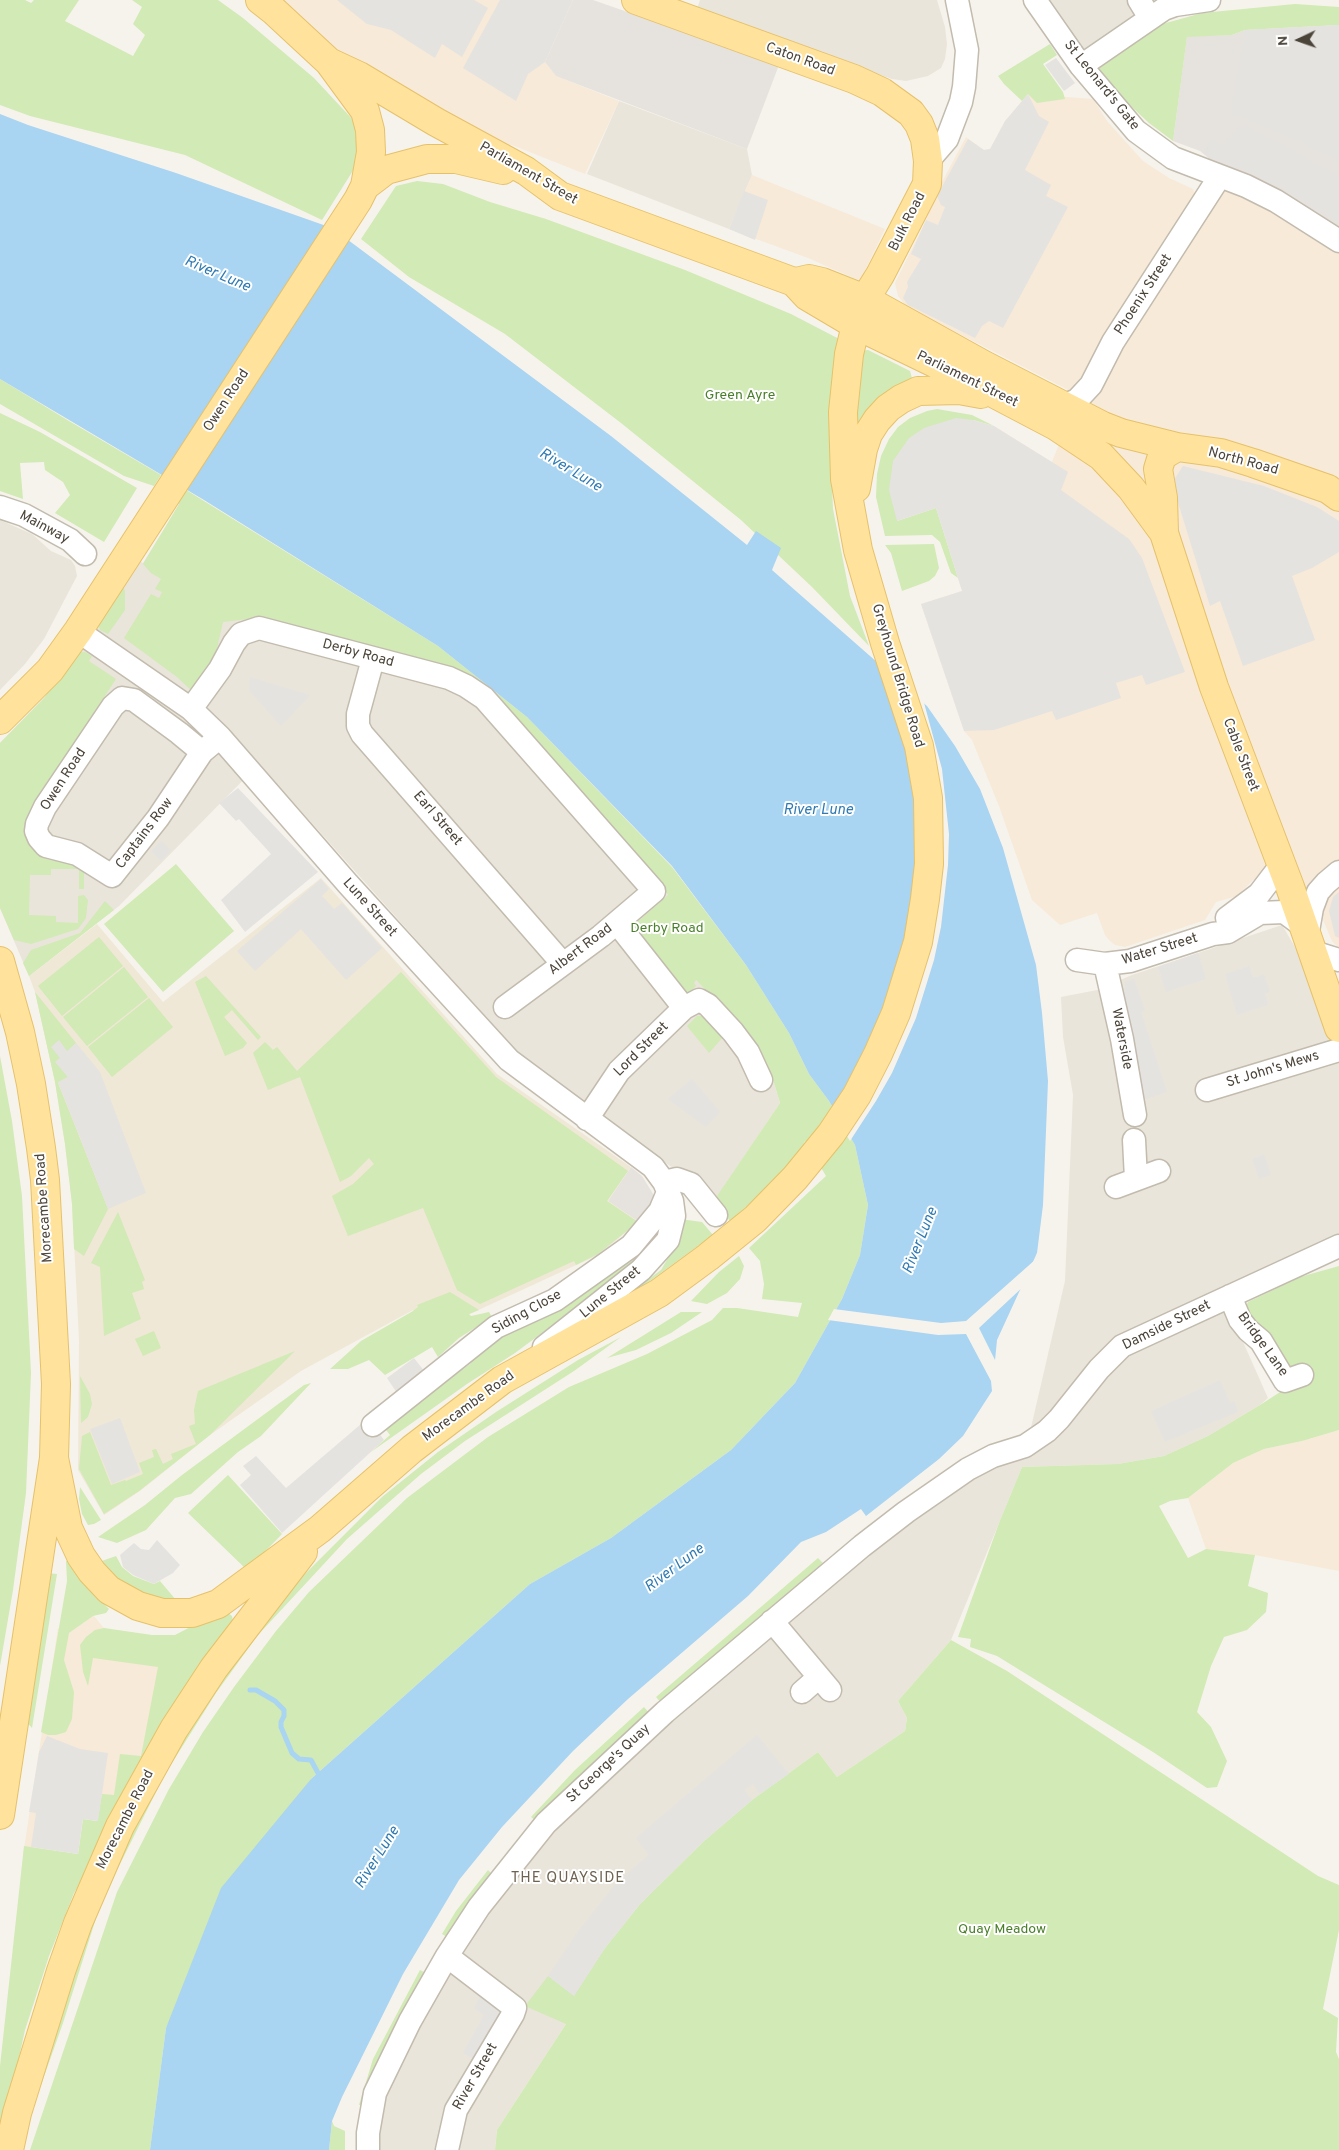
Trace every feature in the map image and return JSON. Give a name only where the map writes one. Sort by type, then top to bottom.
[{"type":"main road","points":[[260,0],[328,62]]},
{"type":"main road","name":"Caton Road","points":[[636,0],[854,79],[882,92],[911,113],[919,124],[925,139],[928,161]]},
{"type":"main road","name":"Parliament Street","points":[[328,62],[359,76],[520,168],[560,196],[796,282],[807,296],[856,325],[1004,399],[1081,442],[1101,456],[1131,488]]},
{"type":"main road","name":"Owen Road","points":[[0,720],[50,670],[78,631],[362,193],[371,152],[370,130],[365,111],[328,62]]},
{"type":"main road","points":[[362,193],[386,170],[427,159],[456,159],[506,171],[520,168]]},
{"type":"main road","name":"Bulk Road","points":[[865,299],[915,210],[926,184],[928,161]]},
{"type":"main road","name":"Parliament Street","points":[[796,282],[809,279],[822,282],[865,299],[1063,406],[1103,426],[1144,439]]},
{"type":"main road","name":"Greyhound Bridge Road","points":[[708,1257],[756,1219],[795,1178],[831,1134],[857,1095],[896,1013],[918,942],[929,864],[928,798],[919,746],[858,550],[845,479],[842,412],[849,354],[865,299]]},
{"type":"main road","points":[[852,509],[863,449],[877,420],[888,408],[902,398],[918,391],[938,389],[959,390],[1004,399]]},
{"type":"main road","name":"North Road","points":[[1144,439],[1177,447],[1221,453],[1328,488],[1339,497]]},
{"type":"main road","points":[[1164,533],[1158,469],[1162,456],[1177,447]]},
{"type":"main road","name":"Cable Street","points":[[1131,488],[1164,533],[1214,687],[1282,864],[1339,1028]]},
{"type":"main road","name":"Morecambe Road","points":[[0,961],[5,987],[31,1084],[45,1180],[56,1384],[54,1458],[0,1815]]},
{"type":"main road","name":"Morecambe Road","points":[[54,1458],[68,1528],[76,1549],[92,1572],[108,1590],[138,1606],[162,1613],[192,1613],[218,1604],[320,1529],[412,1449],[502,1380],[659,1293],[708,1257]]},
{"type":"main road","name":"Morecambe Road","points":[[9,2150],[17,2113],[61,1971],[82,1914],[120,1826],[174,1729],[214,1668],[320,1529]]},
{"type":"street","points":[[928,161],[947,139],[961,102],[964,87],[967,50],[957,0]]},
{"type":"street","name":"St Leonard's Gate","points":[[1035,0],[1081,66],[1136,131],[1173,158],[1246,186],[1276,201],[1339,241]]},
{"type":"street","points":[[1081,66],[1144,9],[1164,9],[1198,0]]},
{"type":"street","name":"Phoenix Street","points":[[1063,406],[1077,400],[1091,385],[1113,342],[1220,176]]},
{"type":"street","name":"Mainway","points":[[0,507],[24,515],[70,540],[85,554]]},
{"type":"street","name":"Derby Road","points":[[191,709],[220,669],[241,634],[258,628],[449,678],[484,698],[654,891]]},
{"type":"street","name":"Lune Street","points":[[78,631],[191,709],[220,737],[348,884],[509,1060],[652,1166],[666,1187],[672,1201],[674,1216],[668,1240],[640,1270],[502,1380]]},
{"type":"street","name":"Earl Street","points":[[373,658],[358,714],[358,726],[362,734],[563,964]]},
{"type":"street","points":[[155,683],[137,703],[202,752]]},
{"type":"street","name":"Owen Road","points":[[37,824],[45,808],[113,706],[122,698],[137,703]]},
{"type":"street","name":"Captains Row","points":[[37,824],[36,832],[46,846],[76,854],[112,876],[158,818],[202,752],[220,737]]},
{"type":"street","name":"Water Street","points":[[1213,934],[1223,920],[1259,894],[1282,864]]},
{"type":"street","points":[[1308,938],[1312,908],[1318,892],[1339,872]]},
{"type":"street","name":"Albert Road","points":[[505,1007],[618,923],[654,891]]},
{"type":"street","name":"Water Street","points":[[1077,960],[1105,964],[1130,961],[1213,934],[1228,932],[1260,913],[1284,912],[1308,938],[1339,960]]},
{"type":"street","points":[[618,923],[684,1008],[700,1000],[708,1005],[733,1032],[746,1049],[761,1080]]},
{"type":"street","name":"Waterside","points":[[1105,964],[1122,1039],[1135,1115]]},
{"type":"street","name":"Lord Street","points":[[587,1119],[619,1070],[684,1008]]},
{"type":"street","name":"St John's Mews","points":[[1207,1090],[1339,1050]]},
{"type":"street","points":[[1134,1140],[1136,1179]]},
{"type":"street","points":[[1116,1187],[1159,1171]]},
{"type":"street","points":[[666,1187],[677,1178],[691,1184],[716,1215]]},
{"type":"street","name":"Siding Close","points":[[373,1425],[496,1327],[555,1300],[631,1246],[660,1211],[666,1187]]},
{"type":"street","name":"Damside Street","points":[[968,1469],[994,1456],[1026,1446],[1047,1431],[1068,1409],[1099,1369],[1122,1346],[1339,1246]]},
{"type":"street","name":"Bridge Lane","points":[[1230,1296],[1240,1320],[1261,1341],[1285,1381],[1302,1375]]},
{"type":"street","name":"St George's Quay","points":[[368,2150],[368,2133],[375,2093],[410,2021],[447,1956],[479,1907],[546,1823],[665,1712],[772,1621],[862,1546],[906,1512],[968,1469]]},
{"type":"street","points":[[772,1621],[824,1684],[802,1692]]},
{"type":"street","name":"River Street","points":[[447,1956],[515,2008],[456,2110],[447,2150]]},
{"type":"shaded area","points":[[279,0],[573,0],[545,62],[556,76],[619,101],[585,174],[512,145],[503,145],[338,53]]},
{"type":"shaded area","points":[[337,0],[474,0],[488,8],[462,57],[442,44],[435,58],[391,30],[367,24]]},
{"type":"shaded area","points":[[500,0],[573,0],[545,62],[528,74],[516,101],[463,68]]},
{"type":"shaded area","points":[[573,0],[593,0],[779,65],[747,149],[556,76],[545,62]]},
{"type":"shaded area","points":[[700,0],[937,0],[945,27],[947,44],[945,59],[941,68],[928,76],[906,81],[892,79],[697,9]]},
{"type":"shaded area","points":[[1039,0],[1154,0],[1080,56]]},
{"type":"shaded area","points":[[1339,25],[1339,242],[1217,165],[1200,151],[1173,141],[1187,36],[1232,35],[1245,30]]},
{"type":"shaded area","points":[[1339,25],[1339,162],[1300,142],[1231,113],[1245,30]]},
{"type":"shaded area","points":[[1056,58],[1075,83],[1064,91],[1045,65]]},
{"type":"shaded area","points":[[1028,94],[1093,99],[1107,121],[1143,161],[1169,178],[1193,189],[1196,197],[1217,165],[1339,242],[1339,948],[1332,941],[1320,913],[1296,881],[1253,880],[1237,896],[1216,902],[1205,920],[1125,947],[1115,945],[1109,940],[1105,935],[1097,913],[1060,925],[1032,900],[999,806],[972,740],[964,731],[921,604],[962,591],[936,508],[994,426],[1052,462],[1078,395],[907,307],[898,296],[895,283],[926,220],[936,193],[966,137],[984,150],[990,149],[1005,121]]},
{"type":"shaded area","points":[[1028,94],[1039,116],[1049,122],[1025,170],[1051,185],[1046,196],[1068,207],[1003,328],[989,321],[982,326],[975,338],[908,305],[903,298],[908,287],[907,282],[921,259],[911,254],[926,220],[938,225],[945,207],[941,205],[937,196],[968,139],[984,150],[990,149],[1005,121]]},
{"type":"shaded area","points":[[619,101],[747,149],[752,175],[729,229],[587,174]]},
{"type":"shaded area","points":[[1241,124],[1297,152],[1339,177],[1339,223],[1285,189],[1206,155],[1210,140],[1223,144]]},
{"type":"shaded area","points":[[752,175],[885,229],[861,279],[858,280],[808,258],[729,229]]},
{"type":"shaded area","points":[[744,191],[768,200],[755,240],[729,229]]},
{"type":"shaded area","points":[[956,418],[973,420],[994,426],[1068,472],[1061,490],[1129,539],[1142,558],[1185,672],[1146,685],[1142,675],[1116,683],[1121,698],[1056,720],[1052,711],[994,730],[964,731],[921,604],[962,591],[936,508],[897,521],[889,490],[893,461],[909,438],[924,428]]},
{"type":"shaded area","points":[[1183,466],[1264,486],[1317,507],[1339,521],[1339,552],[1312,568],[1292,576],[1315,640],[1243,666],[1220,601],[1210,606],[1172,483]]},
{"type":"shaded area","points":[[180,504],[452,669],[562,776],[668,895],[696,980],[732,1018],[771,1073],[780,1103],[717,1197],[595,1116],[524,1060],[259,764],[119,906],[29,976],[0,908],[0,743],[45,697],[53,682],[137,560],[143,563]]},
{"type":"shaded area","points":[[0,520],[32,534],[51,551],[71,560],[75,566],[77,576],[44,639],[25,664],[0,690]]},
{"type":"shaded area","points":[[250,677],[310,695],[281,726],[249,690]]},
{"type":"shaded area","points":[[238,788],[318,872],[245,932],[221,900],[271,854],[239,819],[236,821],[219,803]]},
{"type":"shaded area","points":[[161,841],[171,850],[161,861],[151,851]]},
{"type":"shaded area","points":[[321,878],[497,1074],[631,1167],[608,1201],[639,1222],[598,1255],[472,1313],[425,1333],[413,1310],[301,1371],[210,1435],[140,1491],[104,1515],[78,1470],[79,1340],[72,1204],[55,1082],[35,992],[29,976],[97,924],[163,1002]]},
{"type":"shaded area","points":[[321,879],[329,889],[322,896],[334,909],[342,903],[382,948],[346,980],[301,929],[255,971],[237,951]]},
{"type":"shaded area","points":[[1339,892],[1339,938],[1335,936],[1329,911],[1333,897]]},
{"type":"shaded area","points":[[1282,925],[1315,981],[1339,1041],[1339,1245],[1227,1306],[1268,1398],[1260,1405],[1208,1436],[1164,1456],[1118,1464],[1022,1467],[951,1640],[898,1701],[907,1718],[905,1731],[837,1777],[818,1752],[752,1800],[704,1841],[640,1904],[605,1948],[566,2024],[497,2130],[495,2150],[378,2150],[379,2123],[385,2095],[449,1968],[489,1909],[551,1828],[634,1749],[860,1554],[1029,1436],[1065,1281],[1073,1095],[1063,1037],[1061,997],[1097,990],[1132,975]]},
{"type":"shaded area","points":[[1198,953],[1206,979],[1166,992],[1158,967]]},
{"type":"shaded area","points":[[1249,966],[1253,978],[1264,974],[1270,992],[1265,994],[1268,1005],[1237,1015],[1225,974]]},
{"type":"shaded area","points":[[1134,979],[1145,1010],[1141,1012],[1167,1092],[1143,1100],[1124,996],[1125,982]]},
{"type":"shaded area","points":[[59,1040],[67,1051],[76,1043],[100,1072],[146,1193],[108,1209],[58,1082],[68,1077],[55,1062],[60,1058],[51,1047]]},
{"type":"shaded area","points":[[692,1079],[720,1112],[706,1127],[668,1099]]},
{"type":"shaded area","points":[[1264,1154],[1271,1175],[1259,1179],[1252,1159]]},
{"type":"shaded area","points":[[631,1167],[642,1176],[655,1197],[639,1222],[608,1201]]},
{"type":"shaded area","points":[[414,1358],[425,1372],[397,1393],[387,1378]]},
{"type":"shaded area","points":[[1220,1380],[1230,1403],[1234,1401],[1238,1412],[1165,1442],[1151,1411]]},
{"type":"shaded area","points":[[120,1418],[140,1472],[112,1484],[90,1429]]},
{"type":"shaded area","points":[[368,1418],[384,1440],[282,1533],[240,1485],[251,1475],[243,1466],[256,1456],[286,1488]]},
{"type":"shaded area","points":[[1339,1430],[1339,1571],[1255,1555],[1206,1549],[1188,1498],[1233,1463],[1264,1449],[1302,1441]]},
{"type":"shaded area","points":[[157,1540],[180,1565],[173,1573],[154,1584],[133,1575],[123,1567],[120,1555],[134,1543],[141,1549],[149,1550]]},
{"type":"shaded area","points":[[93,1615],[104,1628],[190,1672],[119,1795],[23,1855],[58,1628],[69,1633]]},
{"type":"shaded area","points":[[757,1735],[789,1774],[760,1794],[753,1784],[744,1790],[752,1800],[704,1841],[640,1904],[605,1948],[574,1996],[548,1976],[577,1933],[617,1882],[649,1855],[636,1838]]},
{"type":"shaded area","points":[[47,1736],[80,1749],[108,1753],[98,1821],[83,1819],[78,1854],[31,1847],[36,1813],[29,1812],[39,1752]]},
{"type":"shaded area","points":[[483,1992],[506,2008],[476,2060],[463,2053],[484,2015],[474,2008]]},
{"type":"green space","points":[[0,0],[25,0],[31,3],[34,0],[79,0],[65,21],[133,56],[145,35],[133,24],[142,7],[132,0],[218,0],[243,18],[314,78],[354,121],[359,161],[322,220],[185,155],[30,116],[0,105]]},
{"type":"green space","points":[[1295,4],[1339,7],[1339,25],[1245,30],[1232,35],[1187,37],[1173,141],[1149,123],[1120,96],[1098,67],[1150,30],[1166,23],[1202,13]]},
{"type":"green space","points":[[1050,44],[1057,55],[1043,64],[1063,92],[1065,99],[1037,103],[1028,94],[1022,101],[998,76]]},
{"type":"green space","name":"Green Ayre","points":[[417,181],[443,184],[490,202],[546,219],[685,270],[791,314],[843,341],[831,465],[833,509],[850,596],[869,646],[812,587],[741,520],[621,423],[505,334],[409,277],[361,239],[396,186]]},
{"type":"green space","points":[[868,350],[910,371],[913,382],[861,425],[854,428],[858,351]]},
{"type":"green space","points":[[0,379],[161,475],[154,486],[124,476],[0,404]]},
{"type":"green space","points":[[937,409],[972,415],[994,426],[973,420],[897,521],[936,508],[958,578],[951,573],[940,542],[932,535],[885,536],[876,497],[877,474],[881,456],[889,439],[898,427],[910,418]]},
{"type":"green space","points":[[0,413],[40,432],[137,488],[104,542],[55,513],[70,495],[63,482],[45,470],[44,462],[20,463],[23,499],[0,491]]},
{"type":"green space","points":[[183,488],[438,646],[527,717],[672,867],[746,965],[789,1033],[809,1074],[829,1101],[855,1145],[868,1205],[860,1255],[842,1299],[795,1383],[731,1450],[611,1538],[530,1584],[311,1779],[166,2028],[150,2150],[30,2150],[117,1892],[169,1789],[203,1732],[276,1631],[309,1592],[407,1498],[488,1437],[569,1387],[647,1354],[712,1320],[723,1308],[737,1308],[798,1317],[802,1303],[762,1299],[764,1284],[760,1261],[749,1248],[826,1176],[805,1141],[801,1151],[778,1178],[730,1221],[717,1205],[717,1196],[780,1103],[771,1073],[767,1074],[732,1018],[696,980],[694,983],[696,986],[686,995],[633,926],[668,895],[481,690],[256,618],[223,622],[213,666],[192,691],[177,677],[124,638],[151,594],[159,598],[162,592],[155,589],[161,579],[151,573],[143,564],[179,504],[174,499]]},
{"type":"green space","points":[[934,544],[939,568],[935,576],[929,581],[902,591],[891,553],[885,545]]},
{"type":"green space","points":[[123,587],[125,591],[125,610],[108,634],[100,630],[98,624],[120,588]]},
{"type":"green space","points":[[79,652],[85,652],[92,656],[89,661],[116,679],[72,746],[76,749],[39,804],[33,804],[25,822],[25,832],[28,843],[39,856],[79,865],[84,871],[84,889],[79,889],[79,869],[51,869],[51,875],[30,875],[29,915],[56,916],[56,922],[78,923],[78,896],[84,895],[88,900],[86,918],[78,929],[31,944],[14,940],[0,908],[0,743],[45,697],[53,682]]},
{"type":"green space","points":[[176,864],[234,931],[163,992],[104,924]]},
{"type":"green space","points":[[105,901],[114,910],[29,976],[23,963],[31,950],[80,933]]},
{"type":"green space","points":[[99,937],[123,966],[62,1016],[38,986]]},
{"type":"green space","points":[[124,967],[148,997],[87,1046],[63,1017]]},
{"type":"green space","points":[[401,972],[496,1077],[628,1171],[607,1201],[638,1222],[598,1254],[576,1265],[574,1261],[480,1304],[457,1290],[423,1208],[348,1236],[332,1196],[353,1184],[374,1164],[369,1158],[351,1176],[340,1182],[300,1077],[268,1090],[253,1053],[265,1042],[273,1050],[277,1047],[297,1071]]},
{"type":"green space","points":[[206,976],[261,1037],[258,1040],[232,1010],[224,1017],[247,1043],[243,1048],[225,1056],[195,982]]},
{"type":"green space","points":[[35,992],[76,1043],[56,1062],[68,1077],[58,1083],[108,1209],[84,1256],[74,1249],[72,1204],[65,1144],[55,1082]]},
{"type":"green space","points":[[149,998],[173,1027],[112,1077],[88,1047]]},
{"type":"green space","points":[[697,1016],[703,1016],[723,1037],[709,1053],[687,1026]]},
{"type":"green space","points":[[0,1056],[12,1121],[22,1196],[31,1373],[26,1493],[13,1590],[0,1666]]},
{"type":"green space","points":[[118,1212],[145,1280],[142,1282],[144,1289],[132,1293],[141,1319],[104,1336],[100,1267],[91,1263]]},
{"type":"green space","points":[[680,1219],[702,1222],[713,1235],[625,1299],[625,1296],[661,1270],[675,1246]]},
{"type":"green space","points":[[661,1228],[655,1245],[588,1305],[546,1330],[371,1452],[390,1435],[383,1426],[470,1364],[481,1347]]},
{"type":"green space","points":[[739,1256],[744,1266],[740,1279],[727,1293],[707,1304],[691,1301],[719,1272]]},
{"type":"green space","points":[[1339,1266],[1339,1430],[1302,1441],[1264,1449],[1233,1463],[1188,1498],[1170,1501],[1159,1506],[1188,1558],[1206,1549],[1255,1555],[1248,1586],[1268,1593],[1266,1612],[1247,1630],[1224,1637],[1211,1666],[1197,1712],[1211,1727],[1227,1761],[1217,1787],[1207,1788],[1153,1752],[997,1656],[970,1647],[971,1639],[958,1637],[999,1523],[1022,1467],[1118,1464],[1164,1456],[1208,1436],[1260,1405],[1291,1385],[1275,1346],[1266,1330],[1254,1326],[1245,1308],[1248,1302],[1300,1277]]},
{"type":"green space","points":[[450,1292],[479,1310],[469,1314],[471,1316],[489,1312],[492,1317],[459,1338],[438,1357],[432,1347],[385,1375],[369,1360],[348,1369],[330,1369],[361,1341],[413,1311],[418,1307],[417,1305]]},
{"type":"green space","points":[[681,1312],[702,1312],[671,1333],[636,1350],[607,1358]]},
{"type":"green space","points":[[154,1331],[161,1348],[143,1356],[135,1339]]},
{"type":"green space","points":[[621,1337],[574,1371],[465,1441],[421,1474],[347,1539],[258,1635],[216,1693],[165,1774],[119,1866],[97,1915],[63,2023],[20,2144],[89,1923],[143,1805],[216,1684],[294,1585],[382,1497],[438,1452],[496,1412],[578,1360]]},
{"type":"green space","points":[[295,1351],[210,1435],[139,1491],[104,1514],[79,1469],[82,1436],[90,1432],[111,1485],[126,1481],[143,1474],[139,1463],[154,1457],[152,1450],[156,1449],[163,1464],[173,1459],[171,1454],[196,1444],[189,1426],[195,1424],[194,1410],[198,1391]]},
{"type":"green space","points":[[80,1376],[90,1394],[92,1404],[88,1417],[81,1423]]},
{"type":"green space","points":[[311,1383],[261,1436],[238,1452],[191,1494],[175,1498],[146,1530],[117,1543],[98,1537],[145,1505],[182,1475],[304,1385]]},
{"type":"green space","points":[[228,1475],[282,1534],[247,1570],[188,1513]]},
{"type":"green space","points":[[80,1487],[101,1520],[94,1524],[88,1525],[82,1514],[79,1499]]},
{"type":"green space","points":[[116,1556],[122,1567],[133,1576],[154,1584],[160,1581],[176,1600],[174,1602],[129,1592],[96,1563]]},
{"type":"green space","points":[[818,1558],[825,1565],[662,1704],[656,1697]]},
{"type":"green space","points":[[71,1559],[90,1590],[109,1609],[106,1613],[93,1616],[69,1633],[64,1660],[74,1692],[72,1719],[66,1732],[48,1735],[41,1732],[67,1581],[66,1561]]},
{"type":"green space","points":[[47,1573],[57,1574],[32,1728],[25,1720]]},
{"type":"green space","points":[[228,1613],[232,1616],[233,1622],[74,1893],[49,1956],[25,2030],[0,2144],[0,2066],[24,1846],[78,1854],[83,1819],[97,1821],[102,1794],[114,1795],[120,1754],[141,1756],[158,1667],[93,1658],[88,1686],[83,1672],[80,1645],[95,1630],[104,1628],[152,1635],[175,1635],[202,1621]]},
{"type":"green space","name":"Quay Meadow","points":[[951,1640],[1007,1671],[1318,1876],[1339,1885],[1339,1930],[1323,2009],[1338,2018],[1336,2052],[1339,2059],[1339,2150],[495,2150],[497,2130],[566,2024],[525,2006],[548,1976],[574,1996],[605,1948],[640,1904],[704,1841],[752,1800],[818,1752],[837,1777],[905,1731],[907,1718],[898,1701]]},
{"type":"green space","points":[[644,1707],[650,1714],[536,1821],[531,1817],[575,1770]]},
{"type":"green space","points":[[488,1870],[492,1874],[447,1937],[442,1934],[456,1911]]},
{"type":"green space","points":[[420,1970],[424,1972],[382,2053],[364,2105],[359,2105],[373,2059]]},
{"type":"green space","points":[[332,2121],[334,2126],[345,2131],[345,2150],[329,2150]]},
{"type":"water","name":"River Lune","points":[[0,114],[332,228],[611,436],[747,545],[756,531],[781,548],[772,570],[927,706],[955,746],[980,789],[1003,848],[1036,965],[1048,1081],[1043,1205],[1037,1253],[997,1340],[992,1391],[963,1436],[939,1459],[866,1516],[861,1509],[826,1532],[801,1542],[748,1596],[628,1699],[573,1751],[502,1827],[459,1880],[403,1974],[342,2097],[332,2121],[329,2150],[150,2150],[166,2028],[221,1888],[311,1779],[530,1584],[611,1538],[731,1450],[795,1383],[842,1299],[860,1255],[868,1205],[855,1145],[829,1101],[809,1074],[789,1033],[746,965],[672,866],[527,717],[438,646],[204,500],[0,379]]},
{"type":"pier","points":[[874,657],[923,699],[942,769],[949,834],[948,865],[941,927],[934,960],[916,1018],[892,1073],[850,1141],[832,1112],[886,1008],[911,918],[918,853],[915,804],[905,747]]},
{"type":"pier","points":[[1037,1253],[1039,1254],[1025,1285],[979,1328],[997,1364],[994,1390],[992,1391],[991,1381],[966,1334],[938,1335],[828,1320],[834,1309],[941,1323],[966,1321],[1036,1259]]},
{"type":"waterway","points":[[250,1690],[256,1690],[275,1701],[284,1710],[281,1727],[292,1753],[299,1759],[311,1760],[318,1773]]},
{"type":"district","name":"THE QUAYSIDE","points":[[568,1879]]}]
